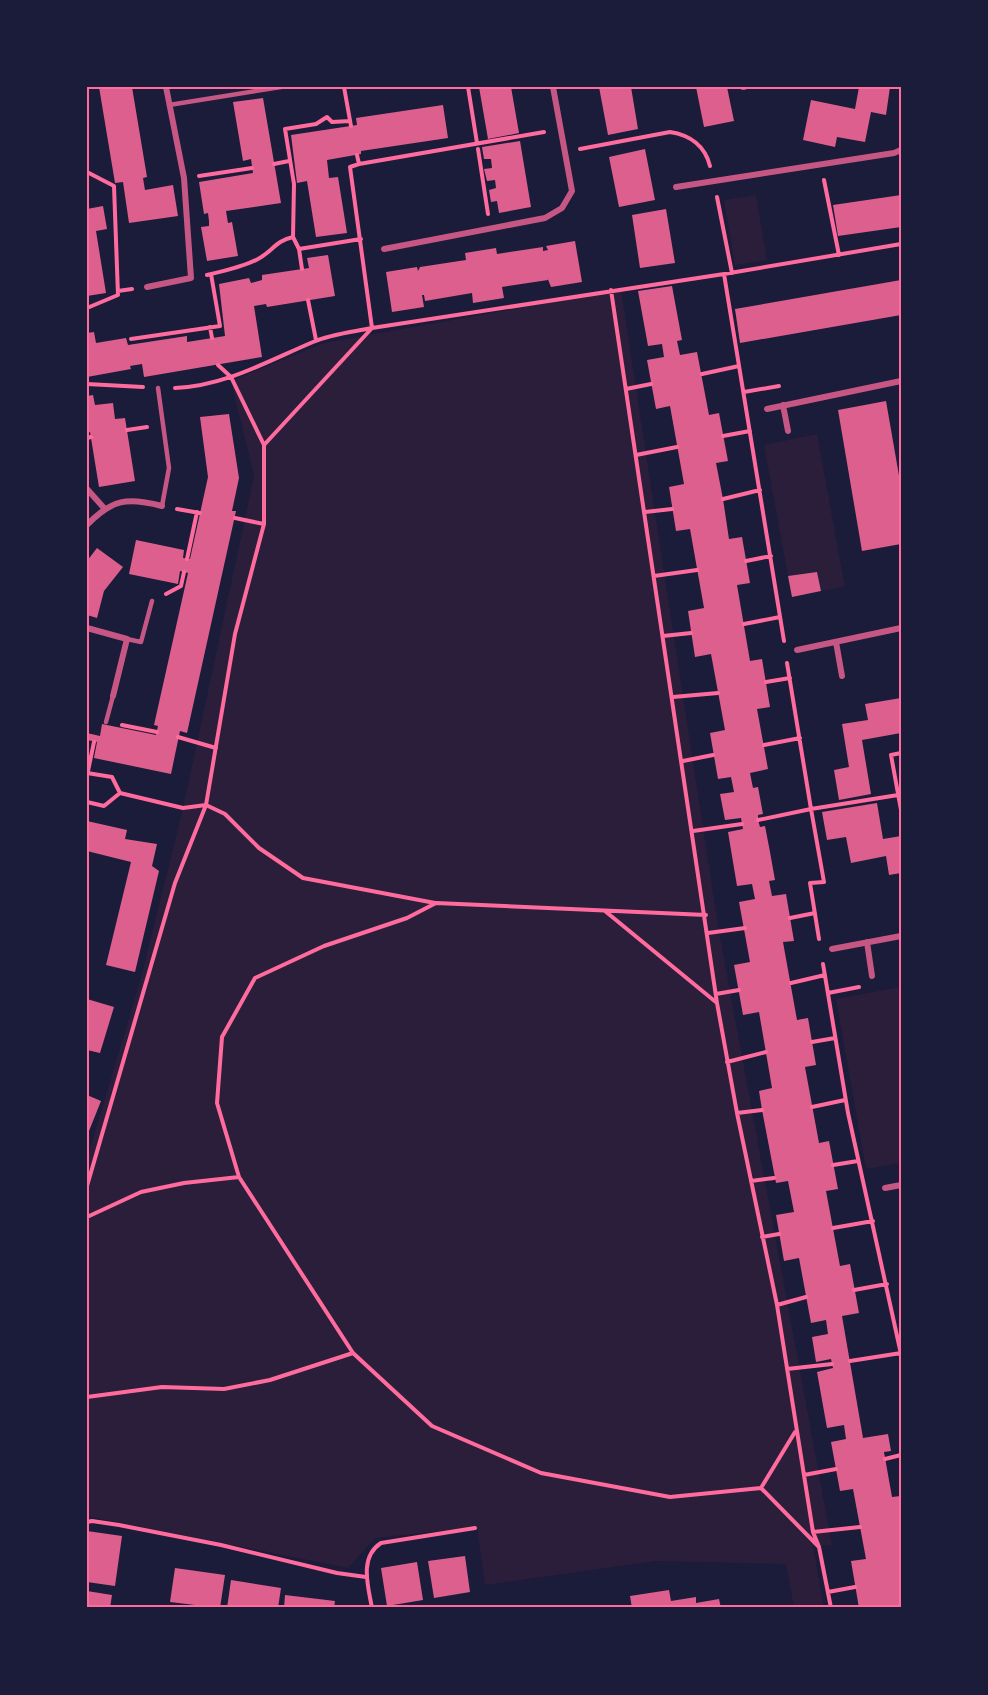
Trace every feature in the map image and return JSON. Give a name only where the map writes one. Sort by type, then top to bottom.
[{"type":"street","points":[[147,287],[191,278],[184,178],[166,87]]},
{"type":"street","points":[[384,249],[545,218],[562,208],[572,191],[554,87]]},
{"type":"street","points":[[676,187],[894,153],[901,150]]},
{"type":"street","points":[[767,409],[901,381]]},
{"type":"street","points":[[783,405],[788,431]]},
{"type":"street","points":[[87,489],[104,508]]},
{"type":"street","points":[[87,525],[104,508],[124,501],[142,501],[162,506]]},
{"type":"street","points":[[87,628],[127,639],[112,696]]},
{"type":"street","points":[[797,650],[901,628]]},
{"type":"street","points":[[836,642],[842,676]]},
{"type":"street","points":[[832,949],[901,936]]},
{"type":"street","points":[[867,942],[872,975]]},
{"type":"street","points":[[885,1188],[901,1185]]},
{"type":"lane","points":[[169,105],[281,87]]},
{"type":"lane","points":[[158,388],[169,468],[162,506]]},
{"type":"lane","points":[[127,639],[141,642],[152,601]]},
{"type":"lane","points":[[106,722],[112,696]]},
{"type":"path","points":[[302,269],[299,249],[293,237],[294,195],[285,129],[316,124],[327,117],[332,122],[351,124],[344,87]]},
{"type":"path","points":[[468,87],[477,143]]},
{"type":"path","points":[[264,445],[372,328],[350,167],[561,130]]},
{"type":"path","points":[[478,149],[491,228]]},
{"type":"path","points":[[357,155],[359,164]]},
{"type":"path","points":[[274,164],[289,161]]},
{"type":"path","points":[[821,165],[839,255]]},
{"type":"path","points":[[184,178],[252,168]]},
{"type":"path","points":[[87,172],[114,186],[119,279],[118,295],[87,308]]},
{"type":"path","points":[[191,278],[256,260],[268,253],[280,240],[293,237]]},
{"type":"path","points":[[299,249],[361,239]]},
{"type":"path","points":[[87,384],[158,388],[198,387],[271,362],[316,340],[372,328],[724,274],[901,244]]},
{"type":"path","points":[[131,339],[220,326],[211,274]]},
{"type":"path","points":[[724,274],[785,645]]},
{"type":"path","points":[[611,290],[706,915],[717,1003],[737,1113],[777,1305],[795,1432],[813,1532],[819,1547],[831,1608]]},
{"type":"path","points":[[308,300],[316,340]]},
{"type":"path","points":[[210,327],[212,338]]},
{"type":"path","points":[[87,1186],[175,883],[206,805],[235,634],[264,524],[264,445],[231,377],[218,365]]},
{"type":"path","points":[[702,374],[739,366]]},
{"type":"path","points":[[626,389],[651,384]]},
{"type":"path","points":[[723,436],[750,431]]},
{"type":"path","points":[[636,455],[677,447]]},
{"type":"path","points":[[723,499],[760,490]]},
{"type":"path","points":[[645,512],[672,508]]},
{"type":"path","points":[[187,559],[197,512]]},
{"type":"path","points":[[235,518],[264,524]]},
{"type":"path","points":[[746,561],[771,556]]},
{"type":"path","points":[[654,576],[697,570]]},
{"type":"path","points":[[152,601],[181,586],[184,572]]},
{"type":"path","points":[[744,624],[780,617]]},
{"type":"path","points":[[663,636],[691,633]]},
{"type":"path","points":[[786,654],[811,809]]},
{"type":"path","points":[[766,681],[790,678]]},
{"type":"path","points":[[673,698],[718,693]]},
{"type":"path","points":[[106,722],[157,732]]},
{"type":"path","points":[[178,737],[216,748]]},
{"type":"path","points":[[764,745],[800,738]]},
{"type":"path","points":[[94,741],[88,772],[112,777],[120,793]]},
{"type":"path","points":[[901,753],[891,755],[901,810]]},
{"type":"path","points":[[682,761],[713,754]]},
{"type":"path","points":[[120,793],[183,808],[206,805],[225,814],[258,848],[303,878],[436,903],[706,915]]},
{"type":"path","points":[[87,802],[104,806],[120,793]]},
{"type":"path","points":[[758,820],[898,795]]},
{"type":"path","points":[[693,831],[742,824]]},
{"type":"path","points":[[436,903],[407,918],[324,946],[255,978],[222,1036],[220,1059],[217,1103],[239,1177],[353,1353],[432,1426],[541,1473],[670,1497],[761,1488]]},
{"type":"path","points":[[605,911],[717,1003]]},
{"type":"path","points":[[790,918],[814,913]]},
{"type":"path","points":[[708,933],[744,928]]},
{"type":"path","points":[[791,983],[825,975]]},
{"type":"path","points":[[716,994],[739,990]]},
{"type":"path","points":[[812,1042],[835,1038]]},
{"type":"path","points":[[727,1062],[766,1052]]},
{"type":"path","points":[[812,1107],[845,1100]]},
{"type":"path","points":[[737,1113],[762,1110]]},
{"type":"path","points":[[848,1113],[901,1353],[850,1361]]},
{"type":"path","points":[[833,1165],[858,1161]]},
{"type":"path","points":[[87,1217],[141,1192],[184,1183],[239,1177]]},
{"type":"path","points":[[751,1181],[774,1178]]},
{"type":"path","points":[[833,1228],[873,1221]]},
{"type":"path","points":[[762,1237],[779,1234]]},
{"type":"path","points":[[854,1290],[887,1284]]},
{"type":"path","points":[[777,1305],[806,1297]]},
{"type":"path","points":[[87,1398],[162,1387],[224,1389],[270,1380],[353,1353]]},
{"type":"path","points":[[787,1369],[832,1364]]},
{"type":"path","points":[[761,1488],[795,1432]]},
{"type":"path","points":[[885,1459],[901,1455]]},
{"type":"path","points":[[804,1475],[836,1469]]},
{"type":"path","points":[[761,1488],[819,1547]]},
{"type":"path","points":[[87,1522],[92,1521],[210,1543],[337,1573],[366,1577]]},
{"type":"path","points":[[813,1532],[860,1527]]},
{"type":"path","points":[[372,1608],[366,1577],[367,1562],[375,1547],[381,1543],[475,1528]]},
{"type":"path","points":[[828,1592],[855,1587]]},
{"type":"shaded area","points":[[756,195],[767,260],[735,265],[724,200]]},
{"type":"shaded area","points":[[621,290],[718,926],[832,1545],[813,1546],[824,1608],[794,1608],[786,1564],[656,1561],[485,1585],[477,1527],[375,1538],[348,1568],[87,1516],[87,1159],[141,978],[183,808],[254,476],[231,381],[324,343]]},
{"type":"shaded area","points":[[817,434],[845,587],[821,591],[817,572],[788,576],[764,445]]},
{"type":"shaded area","points":[[900,987],[901,1163],[866,1169],[836,999]]},
{"type":"building","points":[[99,87],[132,87],[147,177],[143,178],[145,190],[173,185],[178,216],[129,223],[123,182],[115,183]]},
{"type":"building","points":[[479,87],[511,87],[519,133],[488,139]]},
{"type":"building","points":[[599,87],[631,87],[638,129],[608,135]]},
{"type":"building","points":[[696,87],[727,87],[734,121],[704,127]]},
{"type":"building","points":[[859,87],[890,87],[886,115],[871,112],[865,142],[837,137],[835,147],[803,140],[811,100],[855,109]]},
{"type":"building","points":[[263,98],[281,203],[226,211],[228,223],[232,222],[238,256],[207,261],[201,227],[209,226],[209,221],[208,213],[204,214],[199,182],[253,173],[251,159],[243,161],[233,102]]},
{"type":"building","points":[[443,105],[448,138],[361,151],[361,154],[327,160],[329,178],[338,177],[347,233],[316,237],[307,181],[297,183],[291,135],[357,125],[356,118]]},
{"type":"building","points":[[520,141],[531,207],[499,213],[497,201],[491,202],[489,190],[496,188],[495,180],[487,181],[484,169],[492,168],[491,159],[484,159],[482,147]]},
{"type":"building","points":[[645,149],[655,200],[619,207],[609,157]]},
{"type":"building","points":[[901,195],[901,227],[838,236],[833,205]]},
{"type":"building","points":[[103,206],[107,229],[96,231],[106,293],[87,296],[87,209]]},
{"type":"building","points":[[666,209],[675,263],[640,268],[632,215]]},
{"type":"building","points":[[575,241],[582,282],[551,287],[547,277],[548,280],[502,287],[504,298],[473,303],[472,293],[425,301],[422,295],[424,307],[392,312],[386,272],[417,267],[418,271],[420,267],[466,260],[465,253],[496,248],[497,254],[543,247],[543,251],[548,250],[546,246]]},
{"type":"building","points":[[328,255],[335,296],[267,307],[266,304],[254,306],[262,357],[144,377],[142,364],[130,366],[131,369],[87,377],[87,333],[94,332],[96,343],[126,338],[128,345],[187,336],[187,342],[225,336],[219,284],[249,278],[251,283],[262,280],[262,275],[309,268],[307,258]]},
{"type":"building","points":[[901,280],[901,315],[740,343],[735,309]]},
{"type":"building","points":[[672,286],[682,340],[677,341],[680,355],[697,352],[709,415],[719,413],[728,461],[716,463],[729,539],[742,537],[750,583],[737,585],[750,661],[762,659],[770,707],[757,709],[768,769],[750,773],[753,788],[758,787],[763,814],[758,815],[758,820],[760,827],[765,826],[770,852],[775,880],[769,881],[772,896],[786,894],[794,941],[783,942],[797,1020],[808,1018],[816,1065],[805,1067],[819,1143],[829,1141],[838,1189],[826,1191],[840,1266],[850,1264],[859,1313],[842,1316],[863,1438],[888,1434],[891,1451],[884,1452],[892,1497],[901,1496],[901,1608],[859,1608],[851,1561],[866,1559],[853,1489],[840,1491],[831,1442],[846,1439],[844,1425],[827,1428],[817,1372],[833,1368],[831,1359],[816,1362],[812,1337],[828,1334],[826,1320],[811,1323],[799,1258],[784,1261],[776,1215],[794,1212],[788,1181],[776,1183],[762,1110],[759,1091],[772,1088],[759,1012],[743,1015],[734,965],[750,962],[739,902],[755,899],[752,884],[737,886],[728,832],[743,829],[741,818],[725,820],[720,794],[734,792],[731,777],[718,779],[710,733],[725,730],[711,654],[695,657],[688,611],[704,608],[690,529],[676,531],[669,487],[684,484],[670,406],[656,409],[647,360],[664,357],[662,344],[648,346],[638,291]]},
{"type":"building","points":[[93,395],[95,405],[113,403],[115,419],[125,418],[135,481],[99,487],[90,432],[87,433],[87,396]]},
{"type":"building","points":[[886,401],[901,487],[901,544],[862,551],[838,410]]},
{"type":"building","points":[[229,414],[239,478],[232,511],[236,511],[187,733],[180,731],[171,774],[94,758],[97,742],[87,740],[87,733],[100,736],[102,724],[156,735],[158,726],[154,725],[188,573],[180,571],[178,584],[129,574],[136,540],[184,550],[183,558],[190,559],[208,477],[200,417]]},
{"type":"building","points":[[97,548],[123,567],[104,591],[97,618],[87,615],[87,561]]},
{"type":"building","points":[[817,572],[821,591],[792,597],[788,576]]},
{"type":"building","points":[[901,698],[901,733],[862,740],[871,794],[839,800],[834,770],[849,767],[842,724],[868,720],[865,704]]},
{"type":"building","points":[[877,803],[883,839],[901,836],[901,873],[889,875],[886,856],[851,863],[846,837],[827,840],[822,812]]},
{"type":"building","points":[[87,821],[127,830],[125,839],[157,844],[152,866],[159,871],[135,972],[106,965],[131,862],[87,851]]},
{"type":"building","points":[[87,999],[114,1007],[100,1053],[87,1050]]},
{"type":"building","points":[[87,1095],[101,1101],[87,1136]]},
{"type":"building","points":[[87,1531],[122,1536],[115,1586],[87,1582]]},
{"type":"building","points":[[465,1556],[470,1592],[434,1598],[428,1561]]},
{"type":"building","points":[[417,1562],[423,1600],[387,1606],[381,1568]]},
{"type":"building","points":[[175,1568],[225,1575],[220,1608],[170,1602]]},
{"type":"building","points":[[231,1580],[281,1588],[278,1608],[227,1608]]},
{"type":"building","points":[[669,1590],[671,1601],[696,1597],[696,1603],[719,1599],[721,1608],[632,1608],[630,1596]]},
{"type":"building","points":[[87,1591],[112,1595],[110,1608],[87,1608]]},
{"type":"building","points":[[285,1595],[335,1601],[334,1608],[284,1608]]}]
